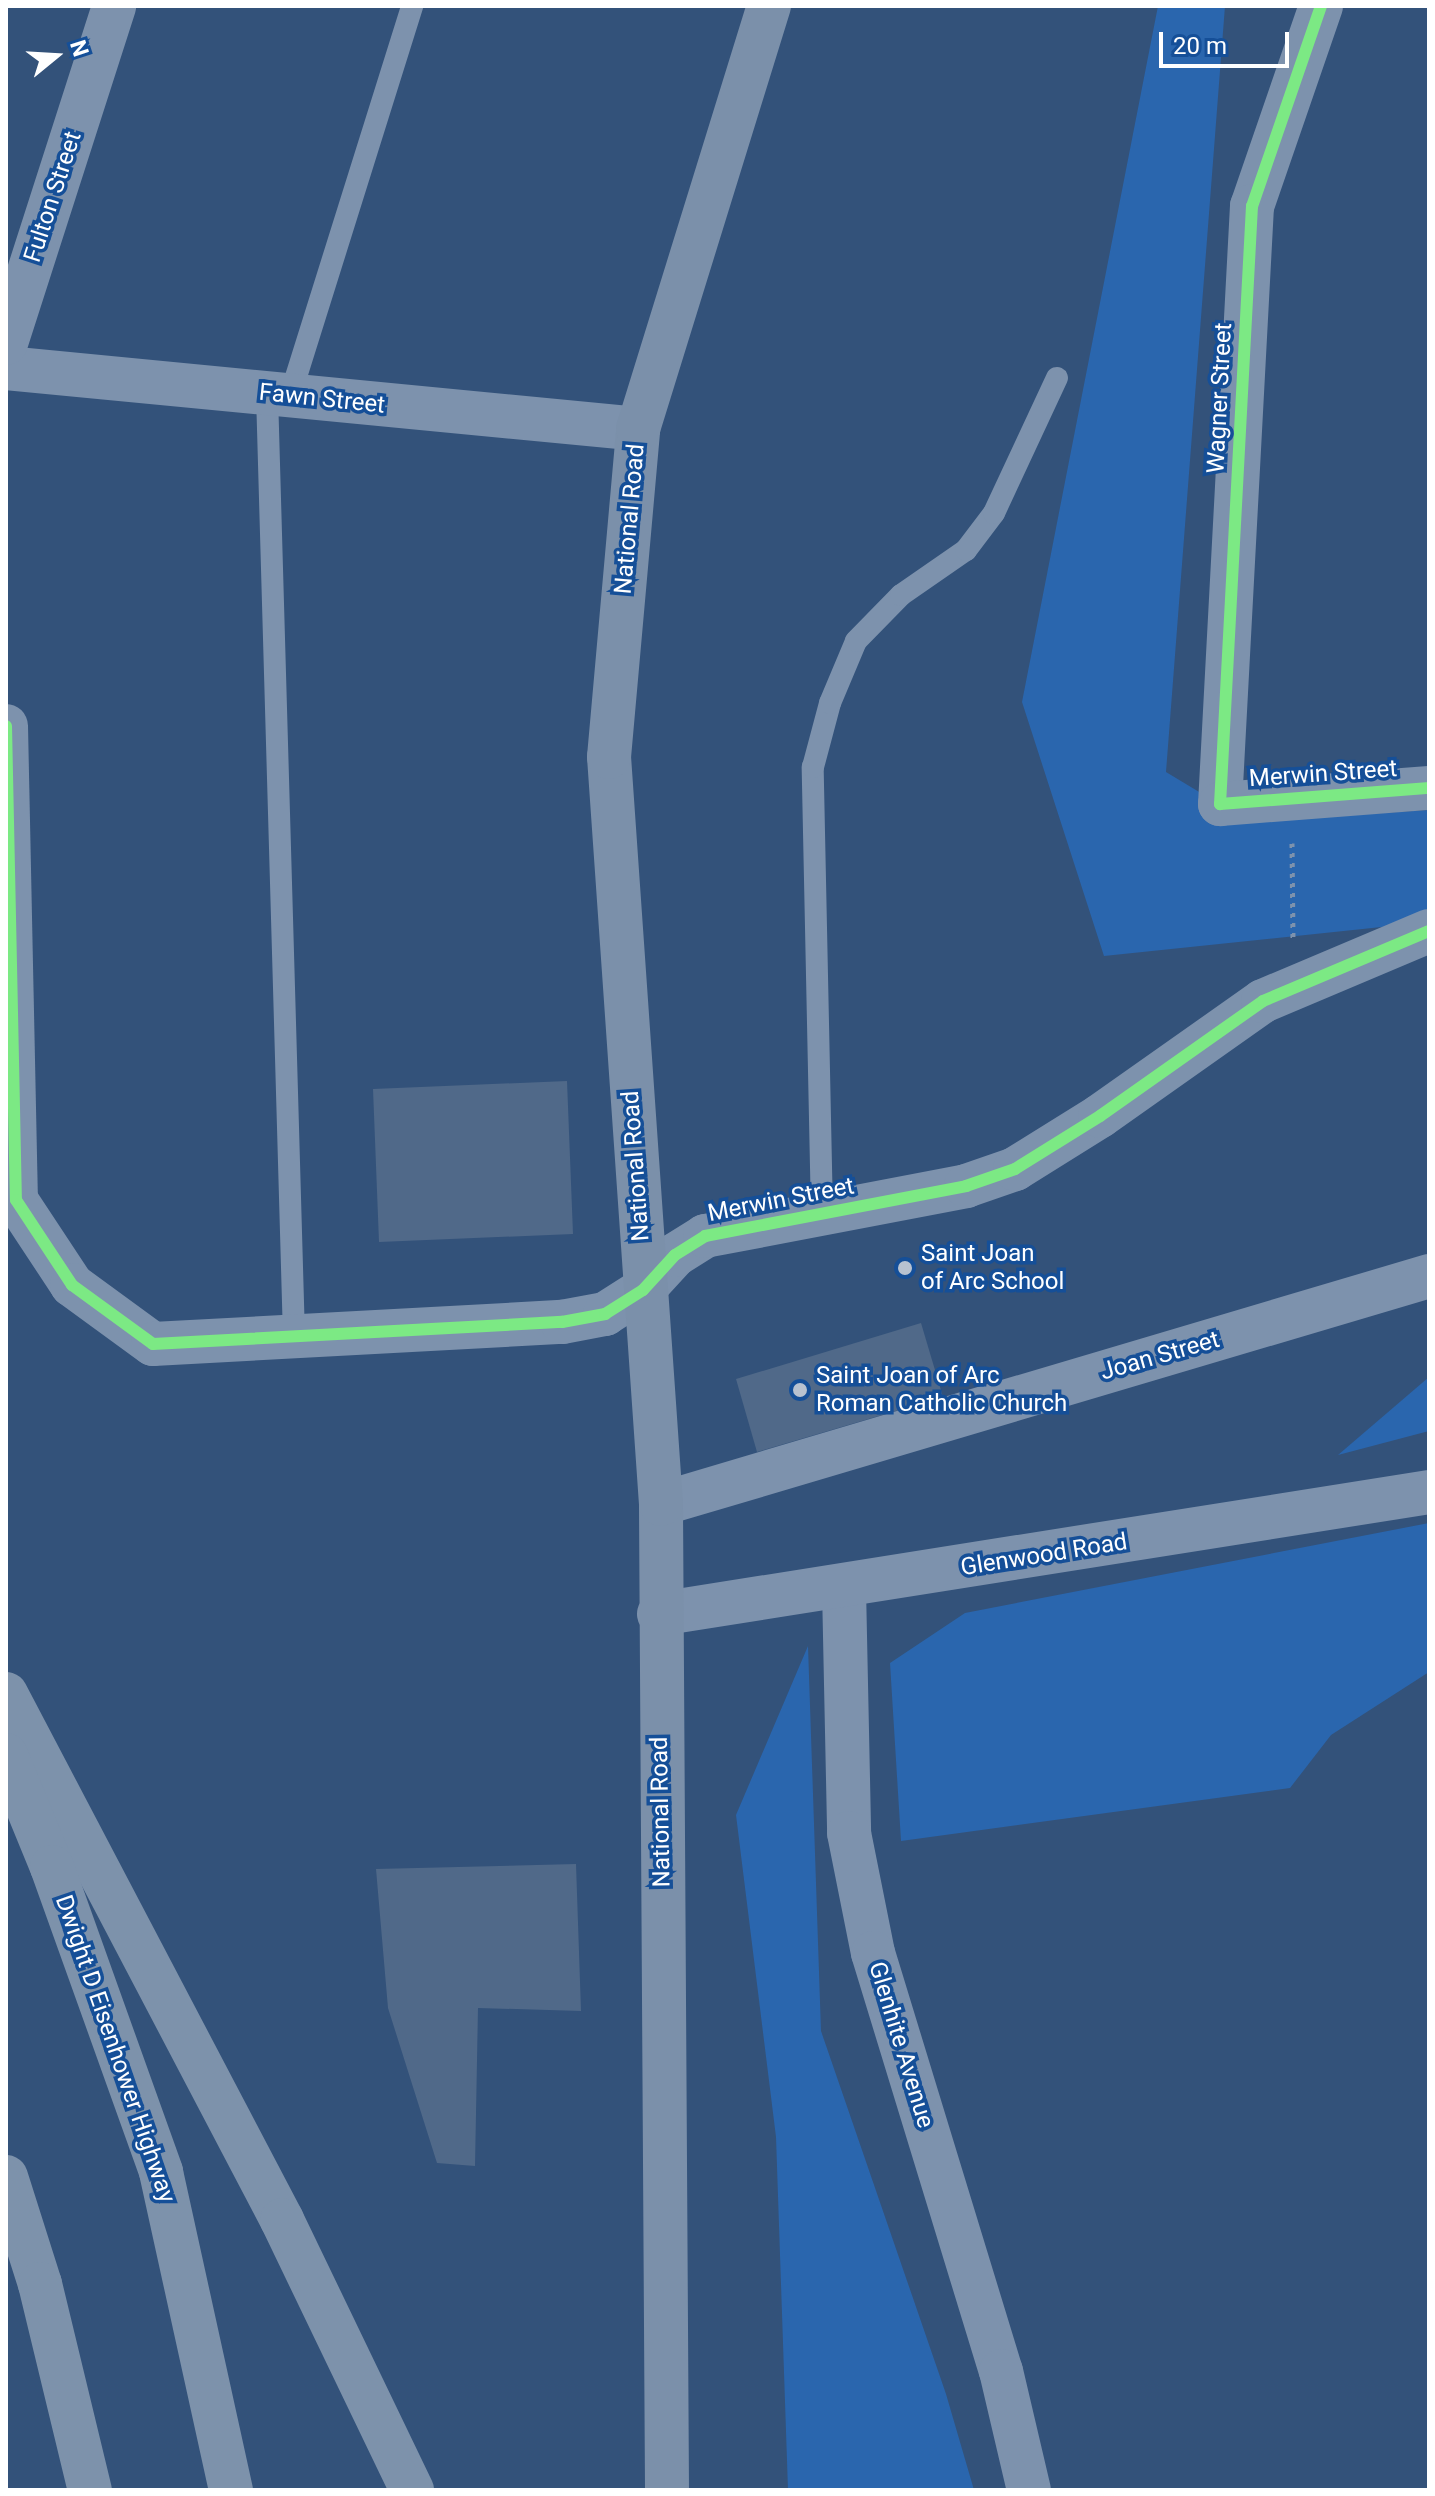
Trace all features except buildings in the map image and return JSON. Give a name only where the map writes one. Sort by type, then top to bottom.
[{"type":"highway","points":[[6,1694],[282,2220],[412,2490]]},
{"type":"highway","name":"Dwight D Eisenhower Highway","points":[[6,1755],[52,1867],[161,2172],[231,2490]]},
{"type":"highway","points":[[6,2177],[40,2284],[90,2490]]},
{"type":"main road","name":"National Road","points":[[667,2490],[659,1614],[661,1504],[643,1290],[609,757],[638,429],[769,6]]},
{"type":"street","name":"Fulton Street","points":[[6,343],[114,6]]},
{"type":"street","name":"Wagner Street","points":[[1220,804],[1252,206],[1321,6]]},
{"type":"street","name":"Fawn Street","points":[[6,368],[638,429]]},
{"type":"street","name":"Merwin Street","points":[[6,726],[16,1200],[72,1285],[153,1344],[562,1322],[605,1314],[643,1290],[675,1255],[705,1236],[966,1186],[1015,1169],[1100,1116],[1263,1001],[1429,931]]},
{"type":"street","name":"Merwin Street","points":[[1220,804],[1429,788]]},
{"type":"street","name":"Joan Street","points":[[661,1504],[1429,1276]]},
{"type":"street","name":"Glenwood Road","points":[[659,1614],[844,1588],[1429,1492]]},
{"type":"street","name":"Glenhite Avenue","points":[[844,1588],[849,1833],[873,1953],[1001,2371],[1029,2490]]},
{"type":"lane","points":[[294,1336],[278,395],[412,6]]},
{"type":"lane","points":[[822,1214],[813,767],[830,703],[856,641],[901,595],[966,550],[994,513],[1057,378]]},
{"type":"path","points":[[1291,798],[1293,988]]},
{"type":"shaded area","points":[[1158,6],[1225,6],[1166,772],[1249,822],[1429,810],[1429,922],[1104,956],[1022,702]]},
{"type":"shaded area","points":[[1429,1377],[1429,1431],[1338,1455]]},
{"type":"shaded area","points":[[1429,1523],[1429,1672],[1331,1735],[1290,1788],[901,1841],[890,1663],[965,1613]]},
{"type":"shaded area","points":[[808,1646],[821,2031],[946,2394],[974,2490],[788,2490],[776,2137],[736,1815]]},
{"type":"cycle path","points":[[1321,6],[1252,206],[1220,804],[1429,788]]},
{"type":"cycle path","points":[[6,726],[16,1200],[72,1285],[153,1344],[562,1322],[605,1314],[643,1290],[675,1255],[705,1236],[966,1186],[1015,1169],[1100,1116],[1263,1001],[1429,931]]},
{"type":"place","name":"Saint Joan of Arc School","points":[[905,1268]]},
{"type":"place","name":"Saint Joan of Arc Roman Catholic Church","points":[[800,1390]]}]
